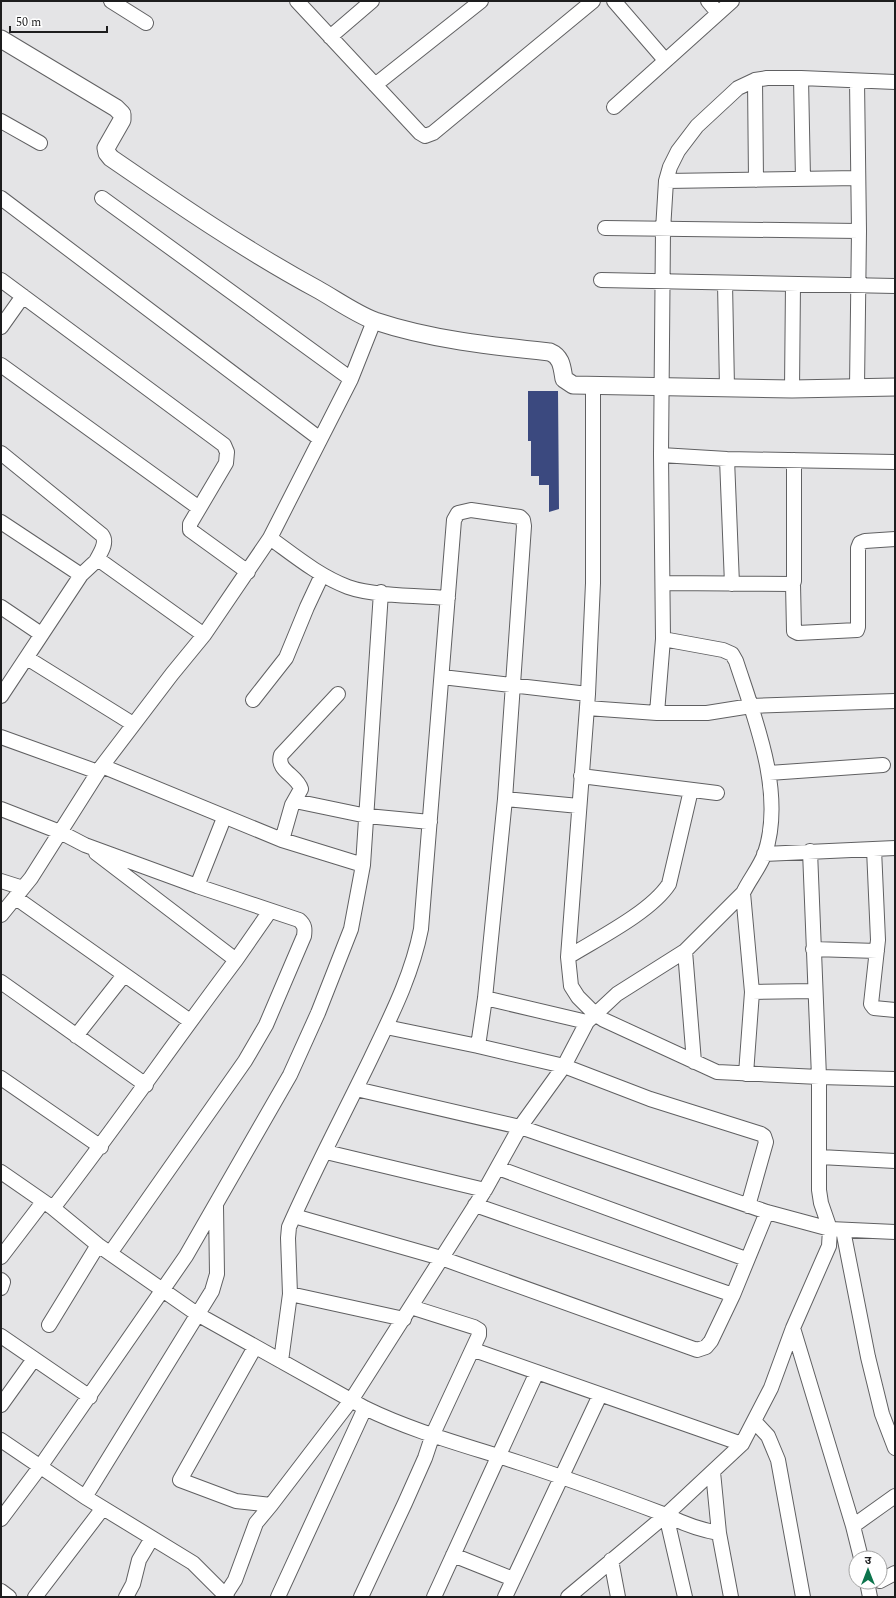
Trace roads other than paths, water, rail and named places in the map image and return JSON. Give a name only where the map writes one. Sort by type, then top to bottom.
[{"type":"street","points":[[111,1],[146,23]]},
{"type":"street","points":[[297,1],[420,133],[425,136],[433,133],[593,1]]},
{"type":"street","points":[[330,36],[372,1]]},
{"type":"street","points":[[375,85],[480,1]]},
{"type":"street","points":[[614,1],[665,60]]},
{"type":"street","points":[[708,1],[718,13]]},
{"type":"street","points":[[614,107],[732,1]]},
{"type":"street","points":[[1,40],[116,108],[122,114],[122,120],[106,148],[107,153],[111,158],[212,226],[294,276],[374,320],[424,334],[481,345],[550,352],[556,355],[560,361],[564,379],[568,383],[593,386],[662,388],[792,389],[895,387]]},
{"type":"street","points":[[657,713],[663,639],[664,583],[661,455],[663,230],[666,181],[670,167],[678,151],[697,126],[738,88],[755,80],[766,78],[801,78],[895,82]]},
{"type":"street","points":[[801,78],[803,179]]},
{"type":"street","points":[[755,80],[756,180]]},
{"type":"street","points":[[857,81],[859,231],[857,387]]},
{"type":"street","points":[[1,121],[40,143]]},
{"type":"street","points":[[666,181],[858,178]]},
{"type":"street","points":[[1,198],[320,439]]},
{"type":"street","points":[[102,198],[350,379]]},
{"type":"street","points":[[605,228],[663,230],[859,231]]},
{"type":"street","points":[[1,280],[224,445],[228,452],[226,463],[190,524],[190,530],[248,572]]},
{"type":"street","points":[[600,280],[895,286]]},
{"type":"street","points":[[725,283],[727,388]]},
{"type":"street","points":[[792,389],[793,284]]},
{"type":"street","points":[[1,327],[23,296]]},
{"type":"street","points":[[1,915],[19,893],[100,769],[133,724],[204,635],[270,538],[350,379],[374,320]]},
{"type":"street","points":[[1,365],[199,508]]},
{"type":"street","points":[[591,1018],[571,986],[568,957],[587,701],[594,583],[593,386]]},
{"type":"street","points":[[1,453],[105,539],[105,544],[96,561],[81,575],[41,634],[27,658],[1,694]]},
{"type":"street","points":[[661,455],[895,462]]},
{"type":"street","points":[[727,458],[732,584]]},
{"type":"street","points":[[794,460],[794,631],[798,633],[856,630],[858,627],[858,548],[860,543],[865,541],[895,539]]},
{"type":"street","points":[[281,1361],[290,1294],[288,1238],[294,1216],[386,1027],[411,970],[417,951],[421,929],[454,520],[458,513],[471,510],[520,516],[523,520],[524,526],[505,799],[485,998],[478,1046]]},
{"type":"street","points":[[1,522],[81,575]]},
{"type":"street","points":[[270,538],[322,575],[349,587],[381,592],[448,598]]},
{"type":"street","points":[[96,561],[102,562],[204,635]]},
{"type":"street","points":[[253,700],[286,658],[322,575]]},
{"type":"street","points":[[664,583],[793,584]]},
{"type":"street","points":[[1,1519],[90,1397],[162,1289],[186,1256],[290,1075],[318,1013],[351,929],[363,865],[381,592]]},
{"type":"street","points":[[1,607],[41,634]]},
{"type":"street","points":[[1,1440],[85,1497],[193,1563],[225,1597],[235,1580],[256,1523],[352,1399],[408,1313],[498,1168],[520,1128],[564,1066],[591,1018],[618,994],[685,951],[743,894],[764,854],[770,820],[769,773],[751,706],[736,661],[732,654],[723,650],[663,639]]},
{"type":"street","points":[[27,658],[133,724]]},
{"type":"street","points":[[442,677],[512,686],[657,713],[707,713],[751,706],[895,701]]},
{"type":"street","points":[[282,840],[292,805],[299,794],[300,786],[281,766],[279,761],[281,755],[338,694]]},
{"type":"street","points":[[1,737],[100,769],[282,840],[363,865]]},
{"type":"street","points":[[769,773],[884,765]]},
{"type":"street","points":[[581,776],[717,793]]},
{"type":"street","points":[[568,957],[634,916],[663,893],[669,884],[691,790]]},
{"type":"street","points":[[505,799],[579,806]]},
{"type":"street","points":[[295,801],[366,816],[430,822]]},
{"type":"street","points":[[1,809],[60,832],[85,844],[197,886],[299,920],[305,929],[304,936],[283,990],[266,1025],[245,1061],[49,1325]]},
{"type":"street","points":[[197,886],[224,818]]},
{"type":"street","points":[[85,844],[236,960]]},
{"type":"street","points":[[764,854],[895,848]]},
{"type":"street","points":[[874,849],[878,940],[871,1004],[878,1010],[895,1010]]},
{"type":"street","points":[[810,851],[814,991],[819,1077],[821,1203],[836,1229],[882,1414],[895,1448]]},
{"type":"street","points":[[1,881],[19,893],[124,975],[190,1021]]},
{"type":"street","points":[[743,894],[752,992],[746,1074]]},
{"type":"street","points":[[1,1257],[101,1147],[270,911]]},
{"type":"street","points":[[813,949],[877,952]]},
{"type":"street","points":[[685,951],[694,1062]]},
{"type":"street","points":[[76,1036],[124,975]]},
{"type":"street","points":[[1,982],[146,1085]]},
{"type":"street","points":[[752,992],[814,991]]},
{"type":"street","points":[[485,998],[604,1020],[717,1072],[895,1079]]},
{"type":"street","points":[[386,1027],[564,1066],[650,1099],[764,1136],[766,1142],[748,1206]]},
{"type":"street","points":[[1,1078],[101,1147]]},
{"type":"street","points":[[356,1089],[520,1128],[768,1212],[836,1229],[895,1232]]},
{"type":"street","points":[[326,1152],[484,1190]]},
{"type":"street","points":[[820,1157],[895,1160]]},
{"type":"street","points":[[498,1168],[746,1259]]},
{"type":"street","points":[[1,1172],[48,1205],[105,1249],[197,1314],[352,1399],[365,1408],[383,1417],[561,1476],[666,1515],[699,1529],[719,1533]]},
{"type":"street","points":[[85,1497],[215,1282],[216,1205]]},
{"type":"street","points":[[475,1205],[733,1295]]},
{"type":"street","points":[[294,1216],[441,1258],[697,1350],[702,1350],[708,1344],[733,1295],[746,1259],[768,1212]]},
{"type":"street","points":[[568,1597],[666,1515],[742,1444],[771,1388],[793,1328],[826,1256],[830,1238],[836,1229]]},
{"type":"street","points":[[1,1280],[1,1288]]},
{"type":"street","points":[[290,1294],[408,1313],[477,1328],[479,1335],[474,1350],[433,1434],[425,1458],[361,1597]]},
{"type":"street","points":[[793,1328],[859,1550]]},
{"type":"street","points":[[1,1336],[90,1397]]},
{"type":"street","points":[[255,1347],[180,1480],[236,1500],[271,1505]]},
{"type":"street","points":[[474,1350],[742,1444]]},
{"type":"street","points":[[1,1405],[34,1359]]},
{"type":"street","points":[[434,1597],[537,1372]]},
{"type":"street","points":[[505,1597],[600,1395]]},
{"type":"street","points":[[278,1597],[365,1408]]},
{"type":"street","points":[[754,1421],[768,1436],[778,1460],[803,1597]]},
{"type":"street","points":[[713,1472],[719,1533],[732,1597]]},
{"type":"street","points":[[853,1526],[895,1496]]},
{"type":"street","points":[[35,1597],[104,1508]]},
{"type":"street","points":[[666,1515],[684,1597]]},
{"type":"street","points":[[126,1597],[133,1584],[139,1560],[152,1538]]},
{"type":"street","points":[[453,1555],[513,1579]]},
{"type":"street","points":[[611,1560],[618,1597]]},
{"type":"street","points":[[1,1591],[9,1597]]}]
